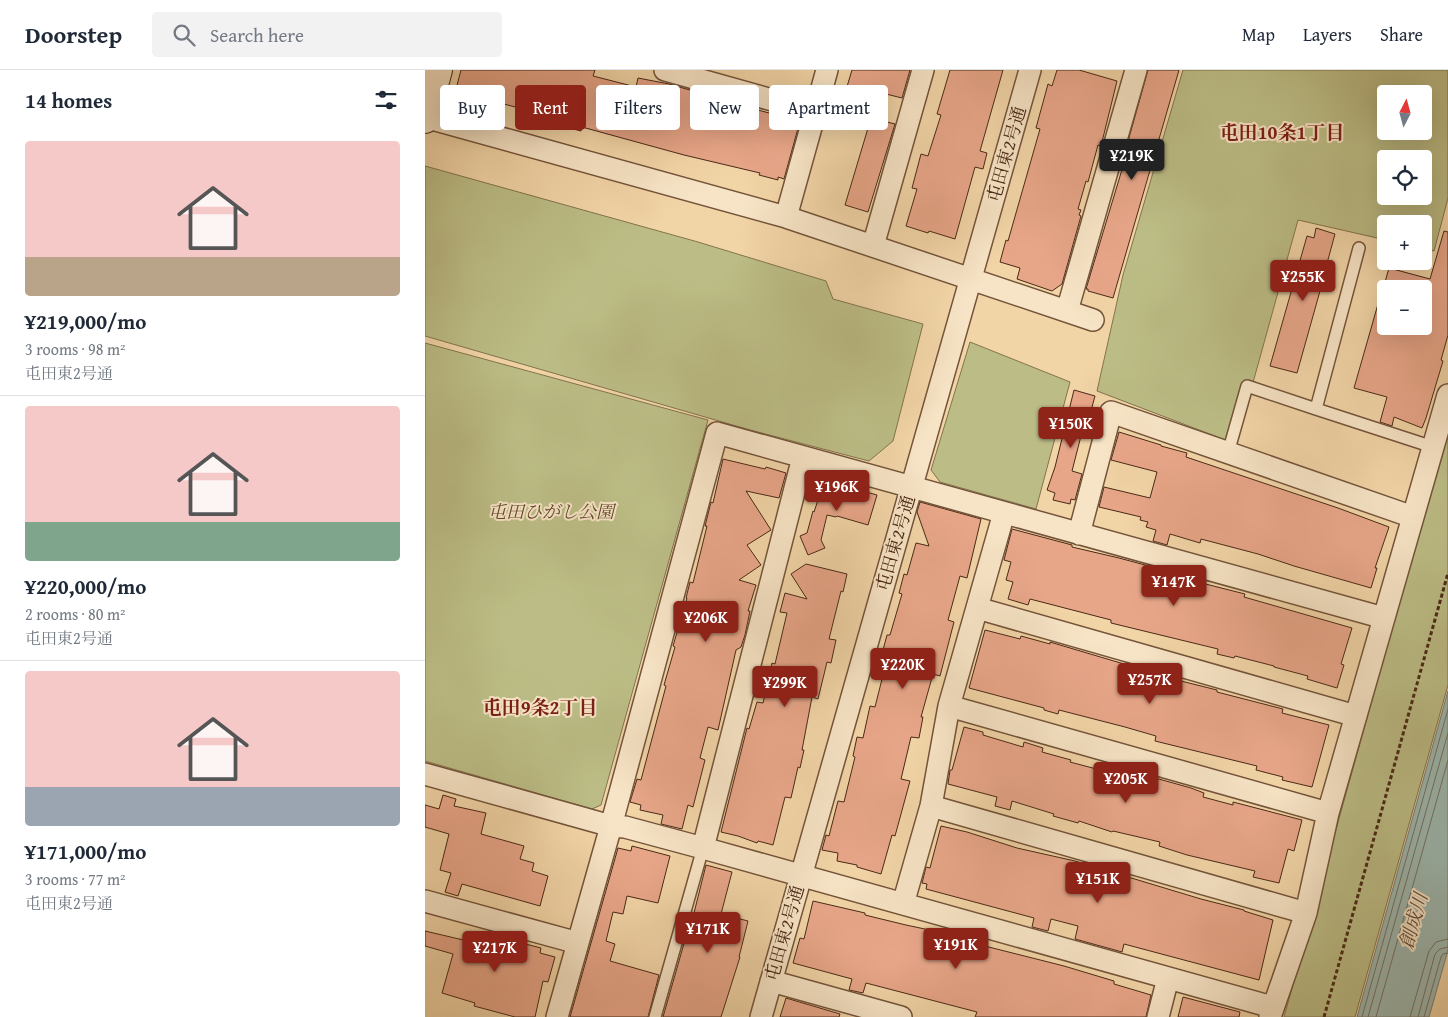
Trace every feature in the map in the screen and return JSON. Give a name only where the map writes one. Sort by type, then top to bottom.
[{"type":"street","points":[[438,70],[425,118],[786,217],[1093,320]]},
{"type":"street","points":[[665,70],[769,99]]},
{"type":"street","points":[[823,85],[827,70]]},
{"type":"street","points":[[873,246],[923,70]]},
{"type":"street","name":"屯田東2号通","points":[[761,1017],[1030,70]]},
{"type":"street","points":[[1067,311],[1136,70]]},
{"type":"street","points":[[786,217],[810,130]]},
{"type":"street","points":[[425,774],[611,826],[625,827],[703,848],[1168,978],[1271,1012],[1306,913],[1328,813],[1448,395]]},
{"type":"street","points":[[1079,534],[1111,412],[1413,517]]},
{"type":"street","points":[[557,1017],[611,826],[717,433],[1384,618]]},
{"type":"street","points":[[703,848],[803,457]]},
{"type":"street","points":[[903,904],[931,806],[949,706],[1004,513]]},
{"type":"street","points":[[977,608],[1356,716]]},
{"type":"street","points":[[949,706],[1328,813]]},
{"type":"street","points":[[931,806],[1306,913]]},
{"type":"street","points":[[425,901],[578,943]]},
{"type":"street","points":[[1158,1017],[1168,978]]},
{"type":"street","points":[[771,981],[863,1012],[901,1017]]},
{"type":"lane","points":[[1316,409],[1359,248]]},
{"type":"lane","points":[[1228,453],[1247,386],[1433,447]]},
{"type":"lane","points":[[655,1017],[703,848]]},
{"type":"path","points":[[1324,1017],[1448,573]]},
{"type":"green space","points":[[1183,70],[1448,70],[1448,198],[1434,251],[1432,250],[1432,215],[1377,215],[1377,238],[1298,220],[1236,444],[1097,391],[1123,275]]},
{"type":"green space","points":[[425,166],[698,242],[826,281],[833,299],[923,324],[893,441],[869,461],[750,430],[425,336]]},
{"type":"green space","points":[[970,342],[1070,382],[1036,509],[940,482],[931,470]]},
{"type":"green space","name":"屯田ひがし公園","points":[[425,343],[708,420],[601,805],[592,809],[425,761]]},
{"type":"green space","points":[[1448,426],[1448,685],[1355,1017],[1284,1017]]},
{"type":"water","name":"創成川","points":[[1448,691],[1448,950],[1429,1017],[1357,1017]]},
{"type":"building","points":[[461,70],[595,70],[593,76],[628,85],[596,85],[596,130],[680,130],[680,87],[690,90],[690,130],[759,130],[759,110],[769,113],[769,130],[798,130],[784,179],[778,177],[778,180],[759,175],[760,173],[684,155],[586,128],[586,85],[515,85],[515,107],[505,104],[505,85],[457,85]]},
{"type":"building","points":[[852,70],[910,70],[902,98],[888,94],[888,85],[848,85]]},
{"type":"building","points":[[950,70],[1003,70],[980,151],[987,153],[983,169],[975,167],[955,239],[906,226],[917,189],[912,188],[921,154],[928,156],[941,115],[937,114]]},
{"type":"building","points":[[1057,70],[1079,70],[1117,81],[1101,146],[1098,145],[1078,209],[1081,210],[1079,215],[1081,216],[1062,284],[1052,291],[1017,279],[1020,268],[1000,262],[1006,240],[1008,241],[1040,129],[1036,128],[1048,84],[1052,86]]},
{"type":"building","points":[[1148,70],[1179,70],[1113,298],[1086,289],[1127,153],[1125,152]]},
{"type":"building","points":[[638,78],[672,85],[636,85]]},
{"type":"building","points":[[888,122],[895,124],[868,212],[845,205],[867,130],[888,130]]},
{"type":"building","points":[[1316,228],[1335,234],[1320,289],[1318,289],[1320,291],[1297,373],[1270,366],[1307,236],[1314,238]]},
{"type":"building","points":[[1444,231],[1448,232],[1448,335],[1441,360],[1443,361],[1422,428],[1394,417],[1392,426],[1380,422],[1387,397],[1354,388],[1377,308],[1377,335],[1432,335],[1432,280],[1386,280],[1388,270],[1396,270],[1430,279]]},
{"type":"building","points":[[1074,390],[1095,396],[1085,433],[1082,432],[1072,471],[1082,474],[1075,500],[1071,499],[1070,504],[1053,500],[1055,493],[1047,490],[1055,467]]},
{"type":"building","points":[[1119,432],[1187,453],[1186,457],[1389,527],[1375,568],[1377,568],[1371,588],[1201,539],[1200,543],[1170,534],[1167,545],[1153,541],[1156,530],[1146,527],[1148,522],[1140,520],[1141,517],[1099,507],[1104,487],[1150,498],[1157,472],[1111,460]]},
{"type":"building","points":[[723,459],[765,469],[766,467],[786,473],[779,498],[746,491],[771,530],[747,545],[761,565],[739,580],[756,585],[748,611],[750,611],[745,635],[741,647],[736,650],[718,730],[708,727],[700,758],[705,760],[693,807],[688,805],[682,829],[661,824],[663,815],[640,810],[641,805],[630,802],[637,779],[641,780],[666,686],[664,685],[675,647],[673,646],[690,582],[693,583],[707,526],[705,526],[711,502],[713,503]]},
{"type":"building","points":[[824,482],[851,491],[852,488],[877,495],[868,525],[827,515],[821,540],[825,548],[808,555],[800,536],[807,533]]},
{"type":"building","points":[[920,502],[981,519],[967,578],[960,576],[948,620],[954,622],[940,676],[933,674],[921,717],[923,717],[919,738],[911,737],[901,779],[910,781],[895,836],[892,835],[881,874],[857,867],[857,865],[837,861],[838,853],[822,850],[826,835],[829,836],[838,801],[844,802],[855,757],[853,756],[857,737],[863,738],[870,706],[875,707],[889,651],[883,650],[887,635],[890,635],[902,594],[899,593],[904,574],[907,575],[916,543],[929,546],[917,512]]},
{"type":"building","points":[[1012,529],[1072,545],[1072,547],[1160,569],[1179,575],[1178,577],[1245,594],[1244,597],[1352,628],[1341,664],[1344,665],[1337,688],[1307,679],[1308,676],[1235,656],[1234,658],[1217,654],[1218,649],[1111,623],[1111,620],[1030,599],[1028,605],[1008,599],[1013,582],[1006,580],[1011,562],[1004,560]]},
{"type":"building","points":[[806,564],[847,574],[829,639],[836,640],[831,663],[827,662],[818,699],[812,697],[800,768],[798,767],[791,798],[785,797],[773,845],[758,841],[757,843],[721,832],[747,728],[749,729],[757,702],[763,703],[772,663],[775,664],[787,613],[780,612],[785,593],[807,599],[791,574]]},
{"type":"building","points":[[985,630],[1020,639],[1021,636],[1050,644],[1050,642],[1217,690],[1217,692],[1283,709],[1282,713],[1329,725],[1312,787],[1282,780],[1283,777],[1256,770],[1257,766],[1155,741],[1156,736],[1125,727],[1059,710],[1058,714],[1044,710],[1044,708],[969,688]]},
{"type":"building","points":[[964,727],[1023,747],[1024,742],[1043,748],[1042,752],[1071,760],[1070,762],[1104,771],[1105,765],[1130,771],[1191,788],[1204,793],[1203,797],[1233,805],[1233,802],[1302,820],[1294,851],[1288,849],[1279,883],[1253,877],[1255,871],[1187,855],[1159,846],[1160,842],[1112,832],[1079,821],[1078,823],[1012,801],[1010,810],[995,806],[997,797],[948,784],[950,770],[952,770]]},
{"type":"building","points":[[443,795],[456,799],[454,806],[486,813],[481,834],[524,846],[520,859],[534,863],[532,871],[548,876],[540,906],[462,884],[458,896],[445,892],[451,873],[440,870],[449,834],[425,827],[425,805],[439,809]]},
{"type":"building","points":[[941,826],[1017,848],[1075,861],[1273,920],[1259,980],[1124,944],[1122,952],[1075,939],[1078,926],[1051,919],[1048,931],[1032,927],[1034,918],[926,889],[927,884],[922,883],[926,867],[930,868]]},
{"type":"building","points":[[632,846],[670,856],[658,903],[627,896],[623,914],[613,912],[606,941],[615,944],[610,961],[659,975],[648,1017],[570,1017],[618,848],[631,851]]},
{"type":"building","points":[[706,865],[732,872],[721,914],[748,921],[740,957],[721,1017],[663,1017],[685,940],[687,941]]},
{"type":"building","points":[[813,901],[939,932],[957,939],[1064,966],[1114,981],[1114,984],[1151,995],[1146,1017],[975,1017],[977,1012],[866,983],[863,993],[849,990],[852,979],[793,963],[800,938],[804,939]]},
{"type":"building","points":[[425,931],[489,946],[493,933],[507,937],[506,939],[541,948],[540,953],[555,957],[548,982],[543,981],[535,1017],[515,1017],[474,1006],[475,1003],[442,993],[453,954],[425,946]]},
{"type":"building","points":[[1183,997],[1240,1012],[1239,1017],[1178,1017]]},
{"type":"building","points":[[786,998],[840,1014],[839,1017],[780,1017]]},
{"type":"district","name":"屯田10条1丁目","points":[[1282,132]]},
{"type":"district","name":"屯田9条2丁目","points":[[540,707]]}]
